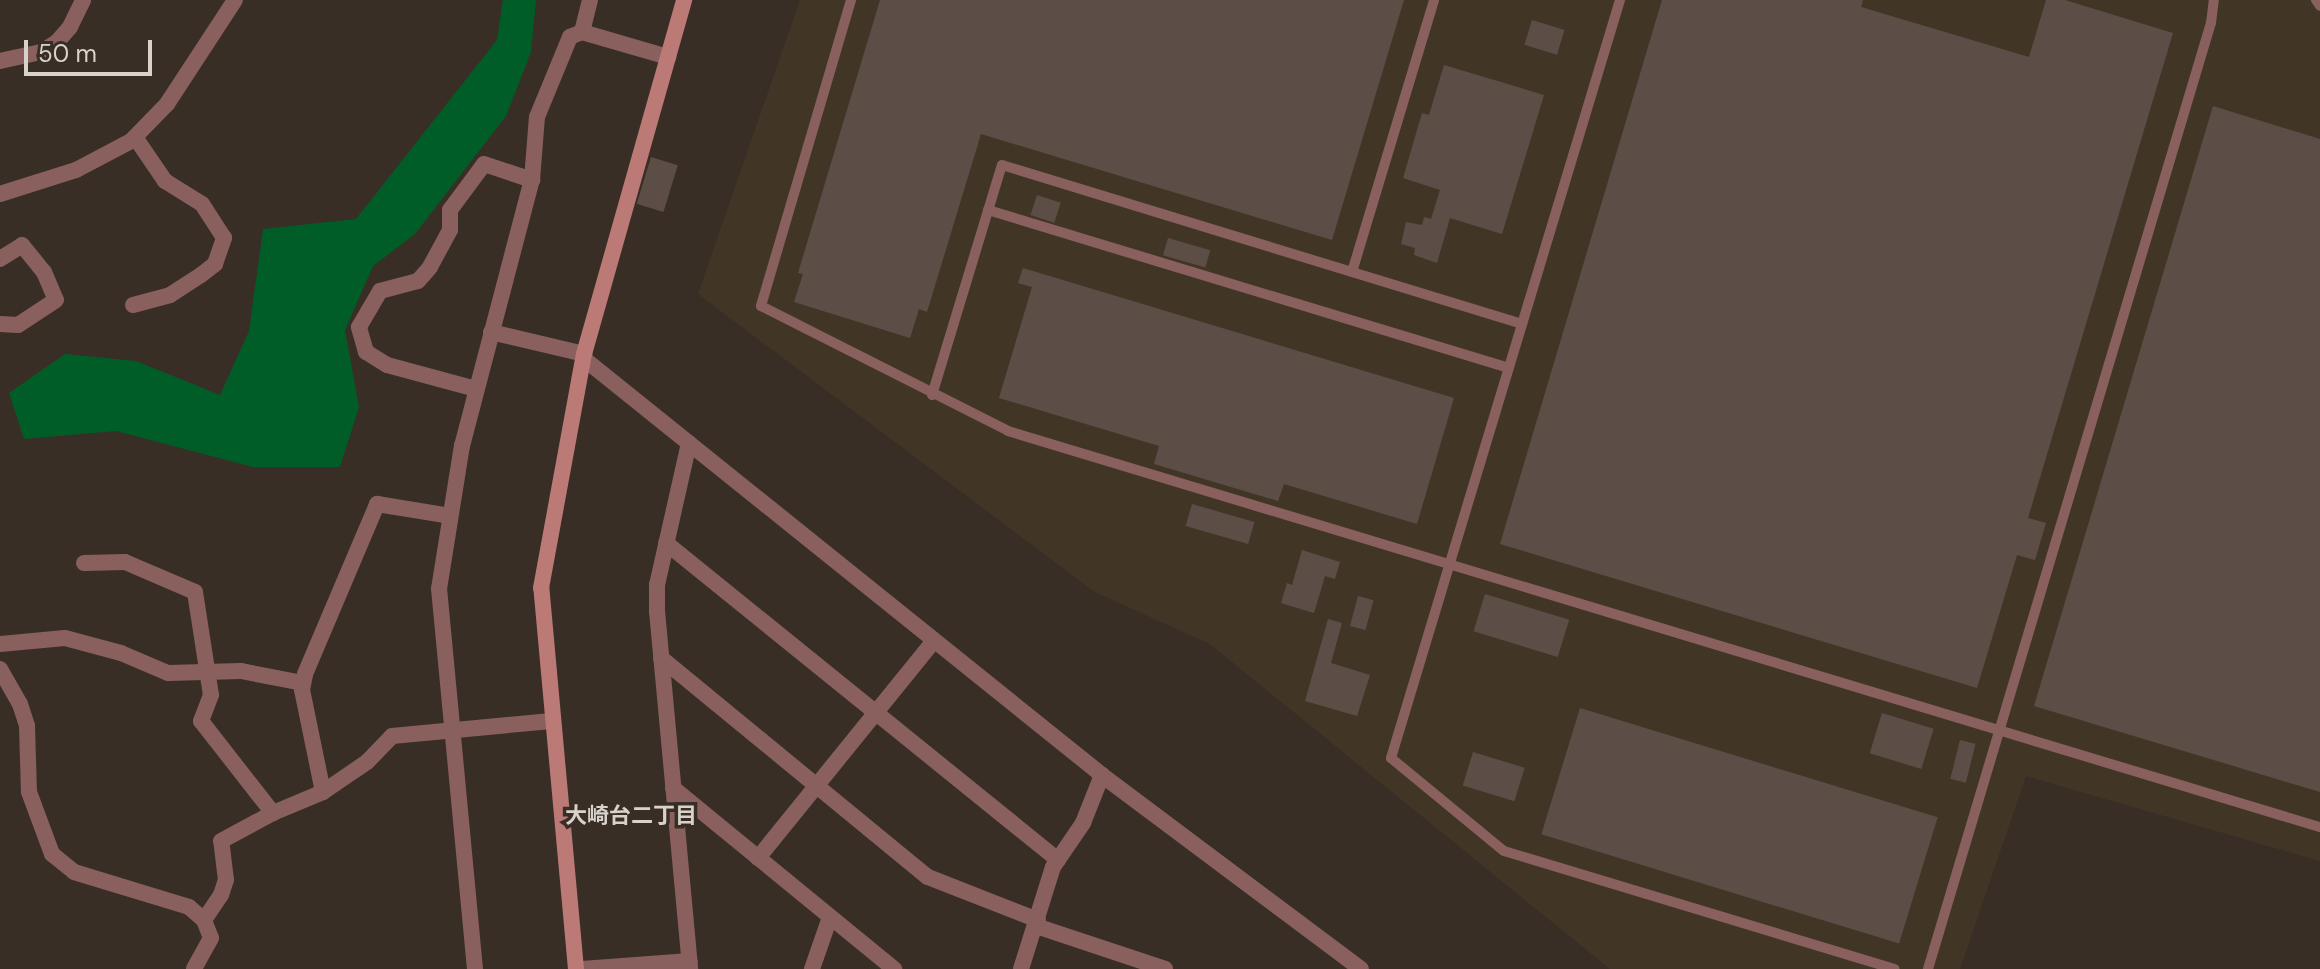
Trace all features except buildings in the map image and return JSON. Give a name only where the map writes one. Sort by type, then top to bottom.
[{"type":"street","points":[[0,61],[41,52],[57,42],[70,27],[83,0]]},
{"type":"street","points":[[0,194],[76,170],[135,137],[167,104],[235,0]]},
{"type":"street","points":[[582,32],[590,0]]},
{"type":"street","points":[[576,969],[541,588],[583,356],[684,0]]},
{"type":"street","points":[[475,969],[439,589],[462,446],[532,180],[537,117],[570,37],[582,32],[668,57]]},
{"type":"street","points":[[133,305],[170,295],[201,275],[215,264],[224,238],[202,204],[165,181],[135,137]]},
{"type":"street","points":[[476,389],[387,365],[366,352],[359,327],[380,291],[418,281],[430,267],[450,230],[450,210],[484,164],[532,180]]},
{"type":"street","points":[[0,259],[22,245],[44,272],[56,300],[18,325],[0,324]]},
{"type":"street","points":[[491,332],[583,356],[1102,775],[1361,969]]},
{"type":"street","points":[[582,969],[690,965],[657,585],[689,443]]},
{"type":"street","points":[[323,792],[303,683],[377,504],[450,516]]},
{"type":"street","points":[[666,543],[1058,860]]},
{"type":"street","points":[[84,563],[125,562],[195,592],[211,695],[201,721],[273,813]]},
{"type":"street","points":[[0,644],[65,638],[121,653],[168,673],[241,671],[303,683]]},
{"type":"street","points":[[758,858],[934,641]]},
{"type":"street","points":[[661,658],[928,877],[1037,923],[1165,969]]},
{"type":"street","points":[[0,669],[20,704],[27,726],[29,792],[52,854],[74,872],[189,907],[204,920],[211,938],[194,969]]},
{"type":"street","points":[[204,920],[221,895],[226,880],[221,841],[273,813],[323,792],[367,762],[392,736],[551,721]]},
{"type":"street","points":[[1021,969],[1058,860],[1083,823],[1102,775]]},
{"type":"street","points":[[673,788],[894,969]]},
{"type":"street","points":[[812,969],[830,917]]},
{"type":"lane","points":[[851,0],[761,306],[1008,431],[2320,827]]},
{"type":"lane","points":[[1352,272],[1434,0]]},
{"type":"lane","points":[[1620,0],[1391,758],[1504,851],[1895,969]]},
{"type":"lane","points":[[1928,969],[2207,38],[2214,0]]},
{"type":"lane","points":[[2316,0],[2320,6]]},
{"type":"lane","points":[[932,395],[1002,165],[1522,324]]},
{"type":"lane","points":[[988,210],[1509,368]]},
{"type":"shaded area","points":[[800,0],[2320,0],[2320,861],[2026,776],[1960,969],[1610,969],[1210,644],[1095,592],[698,294]]},
{"type":"green space","points":[[503,0],[536,0],[531,52],[506,116],[415,234],[373,266],[345,330],[359,407],[340,467],[253,467],[116,431],[24,439],[9,393],[65,354],[136,361],[220,395],[249,331],[263,229],[356,219],[497,40]]},
{"type":"district","name":"大崎台二丁目","points":[[631,816]]}]
